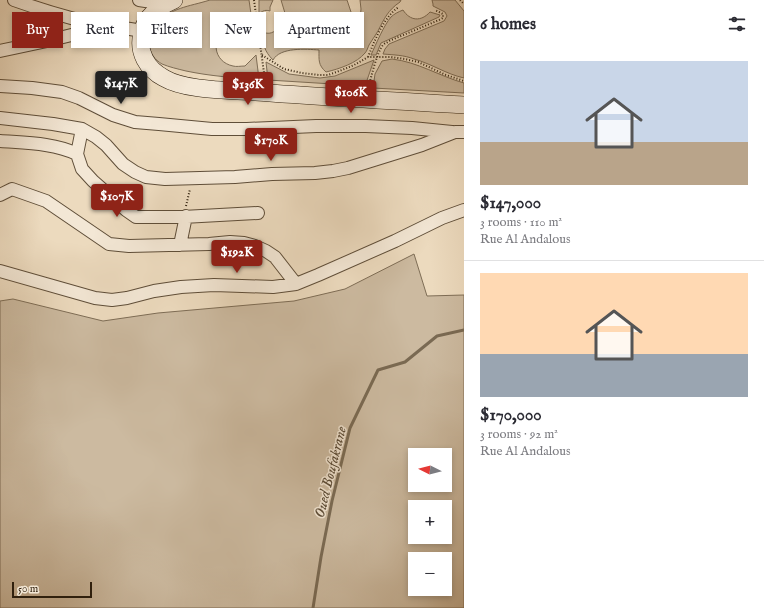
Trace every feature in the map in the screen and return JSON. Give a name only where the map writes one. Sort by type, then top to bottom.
[{"type":"street","points":[[14,0],[71,18]]},
{"type":"street","points":[[139,0],[169,2]]},
{"type":"street","points":[[153,12],[169,2]]},
{"type":"street","points":[[0,51],[71,35]]},
{"type":"street","points":[[141,48],[146,62],[164,79],[192,87],[464,105]]},
{"type":"street","points":[[0,86],[62,92],[79,98],[113,115],[135,122],[212,129],[366,126],[459,132]]},
{"type":"street","points":[[0,118],[82,129],[106,145],[123,164],[135,172],[146,177],[166,179],[235,177],[341,170],[459,132]]},
{"type":"street","points":[[82,129],[77,154],[82,169],[93,181],[136,217],[258,213]]},
{"type":"street","points":[[0,141],[47,145],[77,154]]},
{"type":"street","points":[[0,195],[6,188],[46,201],[109,244],[129,246],[230,242],[244,243],[255,246],[275,257],[296,284]]},
{"type":"street","points":[[0,272],[95,298],[112,300],[181,287],[214,285],[273,286],[296,284],[388,244],[442,218],[464,210]]},
{"type":"street","points":[[180,245],[184,216]]},
{"type":"path","points":[[254,0],[267,93]]},
{"type":"path","points":[[460,0],[464,4]]},
{"type":"path","points":[[368,57],[373,44],[388,17],[399,7]]},
{"type":"path","points":[[368,99],[371,75],[383,45],[443,18],[443,14],[434,10]]},
{"type":"path","points":[[262,56],[284,69],[319,75],[328,75],[342,70],[368,57],[391,57],[418,62],[446,75],[464,81]]},
{"type":"path","points":[[184,216],[192,178]]},
{"type":"shaded area","points":[[210,0],[249,0],[251,12],[210,12],[210,48],[216,48],[221,60],[226,64],[234,66],[245,66],[256,55],[259,79],[186,71],[162,64],[157,60],[150,51],[150,48],[202,48],[202,12],[172,12],[180,8]]},
{"type":"shaded area","points":[[259,0],[273,0],[270,11],[259,12]]},
{"type":"shaded area","points":[[281,0],[347,0],[351,12],[285,12]]},
{"type":"shaded area","points":[[360,0],[401,0],[387,15],[366,52],[362,57],[353,63],[326,72],[320,65],[319,50],[301,49],[287,51],[276,56],[273,60],[266,50],[266,33],[274,31],[274,48],[364,48],[364,12],[361,12]]},
{"type":"shaded area","points":[[432,0],[455,0],[464,11],[464,78],[410,58],[399,55],[383,54],[389,44],[444,21],[447,16],[445,12],[433,6]]},
{"type":"shaded area","points":[[403,10],[406,14],[416,19],[427,15],[430,12],[440,15],[439,17],[381,43],[376,55],[371,55],[388,20],[393,15]]},
{"type":"shaded area","points":[[392,59],[420,66],[464,83],[464,93],[373,88],[375,74],[382,61]]},
{"type":"shaded area","points":[[374,60],[365,86],[268,80],[266,62],[289,74],[320,78],[335,76]]},
{"type":"shaded area","points":[[414,254],[427,296],[464,295],[464,608],[0,608],[0,301],[13,299],[103,321],[158,313],[294,301],[345,289]]},
{"type":"waterway","name":"Oued Boufakrane","points":[[313,608],[332,501],[350,428],[378,370],[405,362],[437,336],[464,330]]}]
